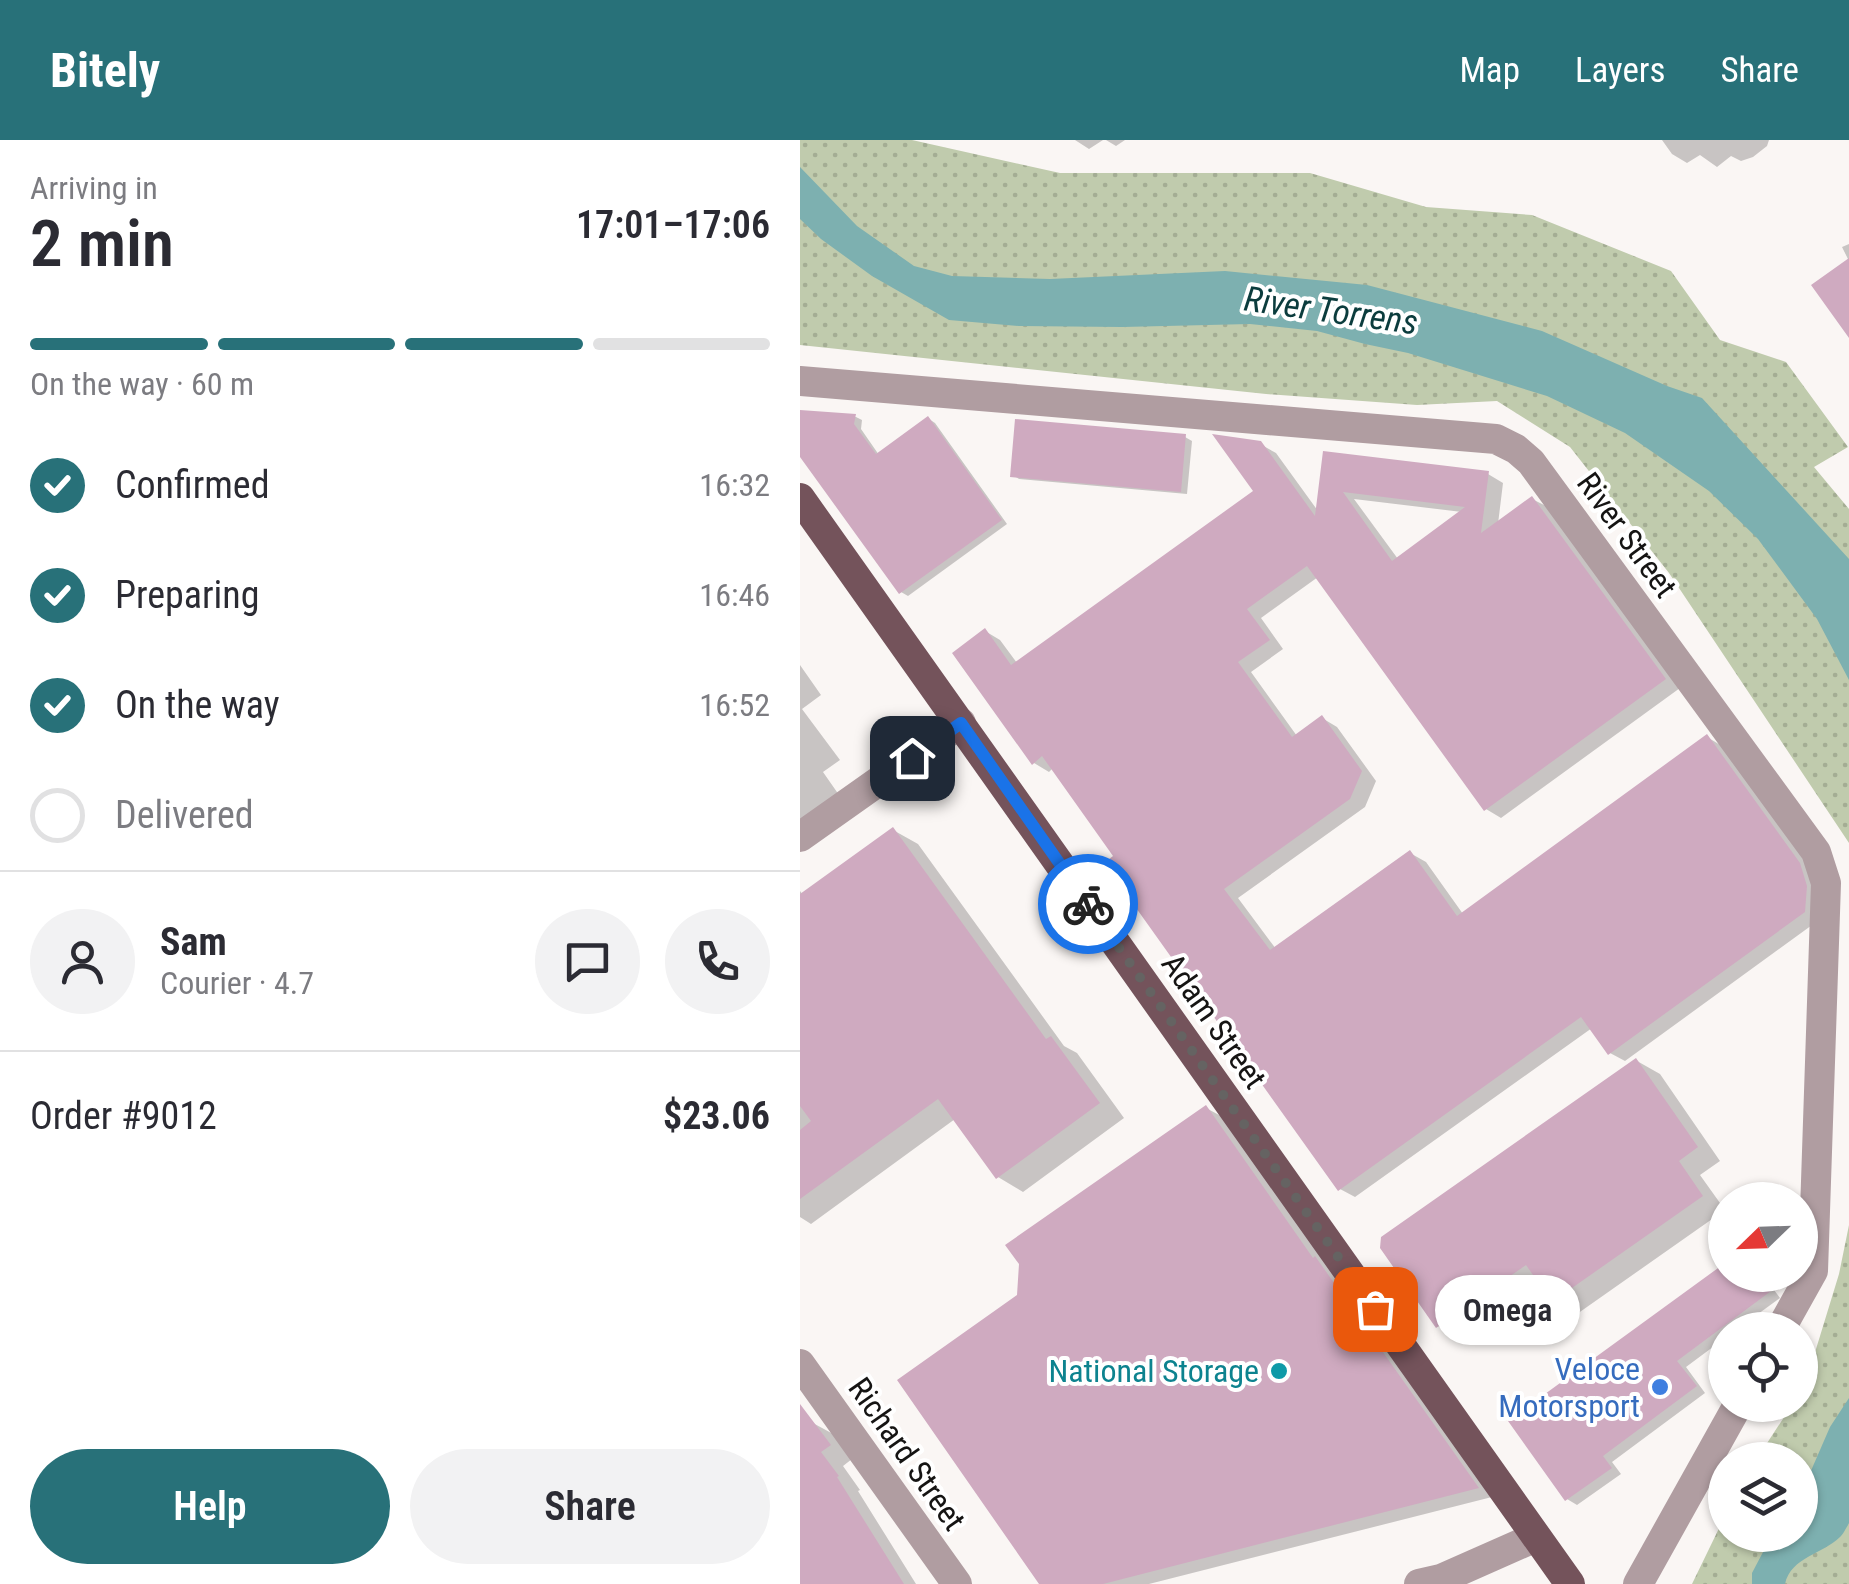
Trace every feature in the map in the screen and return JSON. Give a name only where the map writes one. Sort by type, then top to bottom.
[{"type":"main road","name":"Adam Street","points":[[800,498],[1570,1584]]},
{"type":"street","name":"River Street","points":[[800,381],[1496,439],[1516,448],[1531,462],[1816,852],[1826,883],[1813,1271],[1790,1312]]},
{"type":"street","points":[[800,838],[961,723]]},
{"type":"street","name":"Richard Street","points":[[800,1364],[956,1584]]},
{"type":"street","points":[[1638,1584],[1729,1422]]},
{"type":"street","points":[[1420,1584],[1441,1579],[1536,1537]]},
{"type":"green space","points":[[800,140],[912,140],[1060,173],[1310,173],[1426,207],[1532,215],[1671,271],[1720,340],[1786,362],[1848,447],[1814,467],[1849,509],[1849,843],[1669,573],[1570,447],[1497,401],[1417,405],[1266,394],[800,345]]},
{"type":"green space","points":[[1849,1225],[1849,1584],[1692,1584],[1708,1551],[1818,1552],[1818,1442],[1768,1442],[1781,1422],[1818,1422],[1818,1343]]},
{"type":"water","name":"River Torrens","points":[[800,167],[857,226],[914,266],[952,276],[1050,279],[1225,271],[1367,285],[1542,331],[1702,398],[1849,559],[1849,680],[1817,619],[1758,539],[1709,491],[1625,433],[1547,396],[1408,353],[1317,331],[1250,324],[1019,326],[949,320],[872,276],[800,219]]},
{"type":"water","points":[[1849,1398],[1849,1523],[1841,1536],[1818,1551],[1818,1455]]},
{"type":"water","points":[[1763,1552],[1817,1552],[1794,1568],[1785,1584],[1752,1584],[1752,1573]]},
{"type":"building","points":[[1849,258],[1849,338],[1811,285]]},
{"type":"building","points":[[800,410],[856,414],[854,424],[876,454],[928,416],[1002,520],[899,594],[800,457]]},
{"type":"building","points":[[1015,419],[1186,434],[1181,492],[1010,477]]},
{"type":"building","points":[[1212,434],[1261,441],[1315,516],[1323,451],[1489,471],[1481,533],[1532,496],[1666,679],[1484,811],[1307,566],[1247,609],[1270,640],[1238,662],[1292,737],[1322,715],[1362,771],[1350,799],[1224,889],[1270,950],[1410,850],[1457,916],[1707,734],[1800,863],[1807,886],[1805,912],[1608,1055],[1581,1017],[1338,1191],[1104,863],[1113,856],[1042,756],[1032,765],[952,653],[985,628],[1011,665],[1253,491]],"holes":[[[1343,492],[1465,507],[1392,561]]]},
{"type":"building","points":[[893,827],[1046,1039],[1051,1036],[1100,1103],[996,1179],[938,1099],[800,1199],[800,1130],[811,1121],[800,1106],[800,894]]},
{"type":"building","points":[[1636,1058],[1698,1147],[1679,1161],[1703,1196],[1552,1302],[1526,1265],[1436,1328],[1380,1248],[1381,1237]]},
{"type":"building","points":[[1206,1105],[1479,1488],[1103,1584],[1039,1584],[897,1380],[1017,1295],[1019,1264],[1005,1245]]},
{"type":"building","points":[[1708,1275],[1708,1292],[1770,1292],[1743,1312],[1708,1312],[1708,1338],[1677,1361],[1697,1386],[1603,1456],[1612,1468],[1565,1501],[1508,1421]]},
{"type":"building","points":[[800,1404],[831,1445],[821,1452],[904,1584],[800,1584]]},
{"type":"way so far","points":[[1088,904],[1375,1309]]},
{"type":"place","name":"Omega","points":[[1375,1309]]},
{"type":"place","name":"National Storage","points":[[1279,1371]]},
{"type":"place","name":"Veloce Motorsport","points":[[1660,1387]]},
{"type":"route","points":[[912,758],[961,723],[1088,904]]}]
